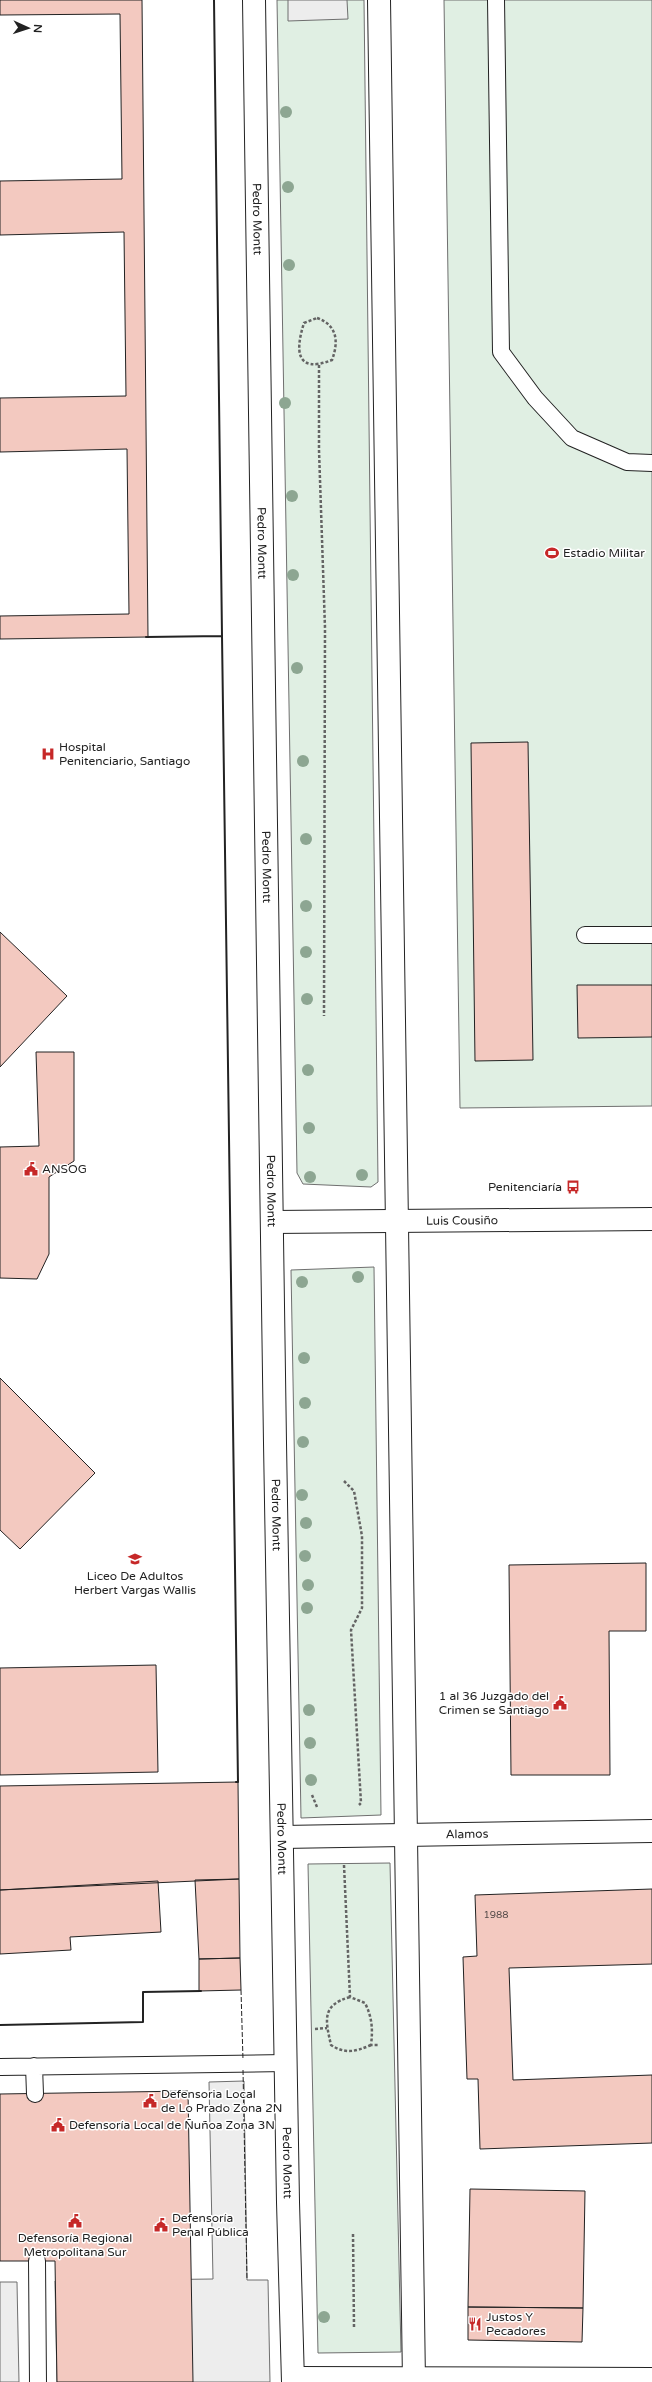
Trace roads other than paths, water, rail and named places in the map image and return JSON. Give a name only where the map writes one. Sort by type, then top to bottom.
[{"type":"street","name":"Pedro Montt","points":[[254,0],[282,1837],[293,2380]]},
{"type":"street","points":[[379,0],[414,2380]]},
{"type":"street","name":"Luis Cousiño","points":[[272,1222],[652,1219]]},
{"type":"street","name":"Alamos","points":[[282,1837],[652,1831]]},
{"type":"street","points":[[293,2380],[652,2379]]},
{"type":"lane","points":[[496,0],[501,352],[535,398],[572,438],[627,462],[652,463]]},
{"type":"lane","points":[[585,935],[652,935]]},
{"type":"lane","points":[[0,2067],[286,2063]]},
{"type":"lane","points":[[34,2066],[35,2094]]},
{"type":"lane","points":[[37,2261],[38,2382]]},
{"type":"place","name":"Estadio Militar","points":[[552,553]]},
{"type":"place","name":"Hospital Penitenciario, Santiago","points":[[48,754]]},
{"type":"place","name":"ANSOG","points":[[31,1169]]},
{"type":"place","name":"Penitenciaría","points":[[573,1187]]},
{"type":"place","name":"Liceo De Adultos Herbert Vargas Wallis","points":[[135,1559]]},
{"type":"place","name":"1 al 36 Juzgado del Crimen se Santiago","points":[[560,1703]]},
{"type":"place","name":"Defensoria Local de Lo Prado Zona 2N","points":[[150,2101]]},
{"type":"place","name":"Defensoría Local de Ñuñoa Zona 3N","points":[[58,2125]]},
{"type":"place","name":"Defensoría Regional Metropolitana Sur","points":[[75,2221]]},
{"type":"place","name":"Defensoría Penal Pública","points":[[161,2225]]},
{"type":"place","name":"Justos Y Pecadores","points":[[475,2324]]}]
